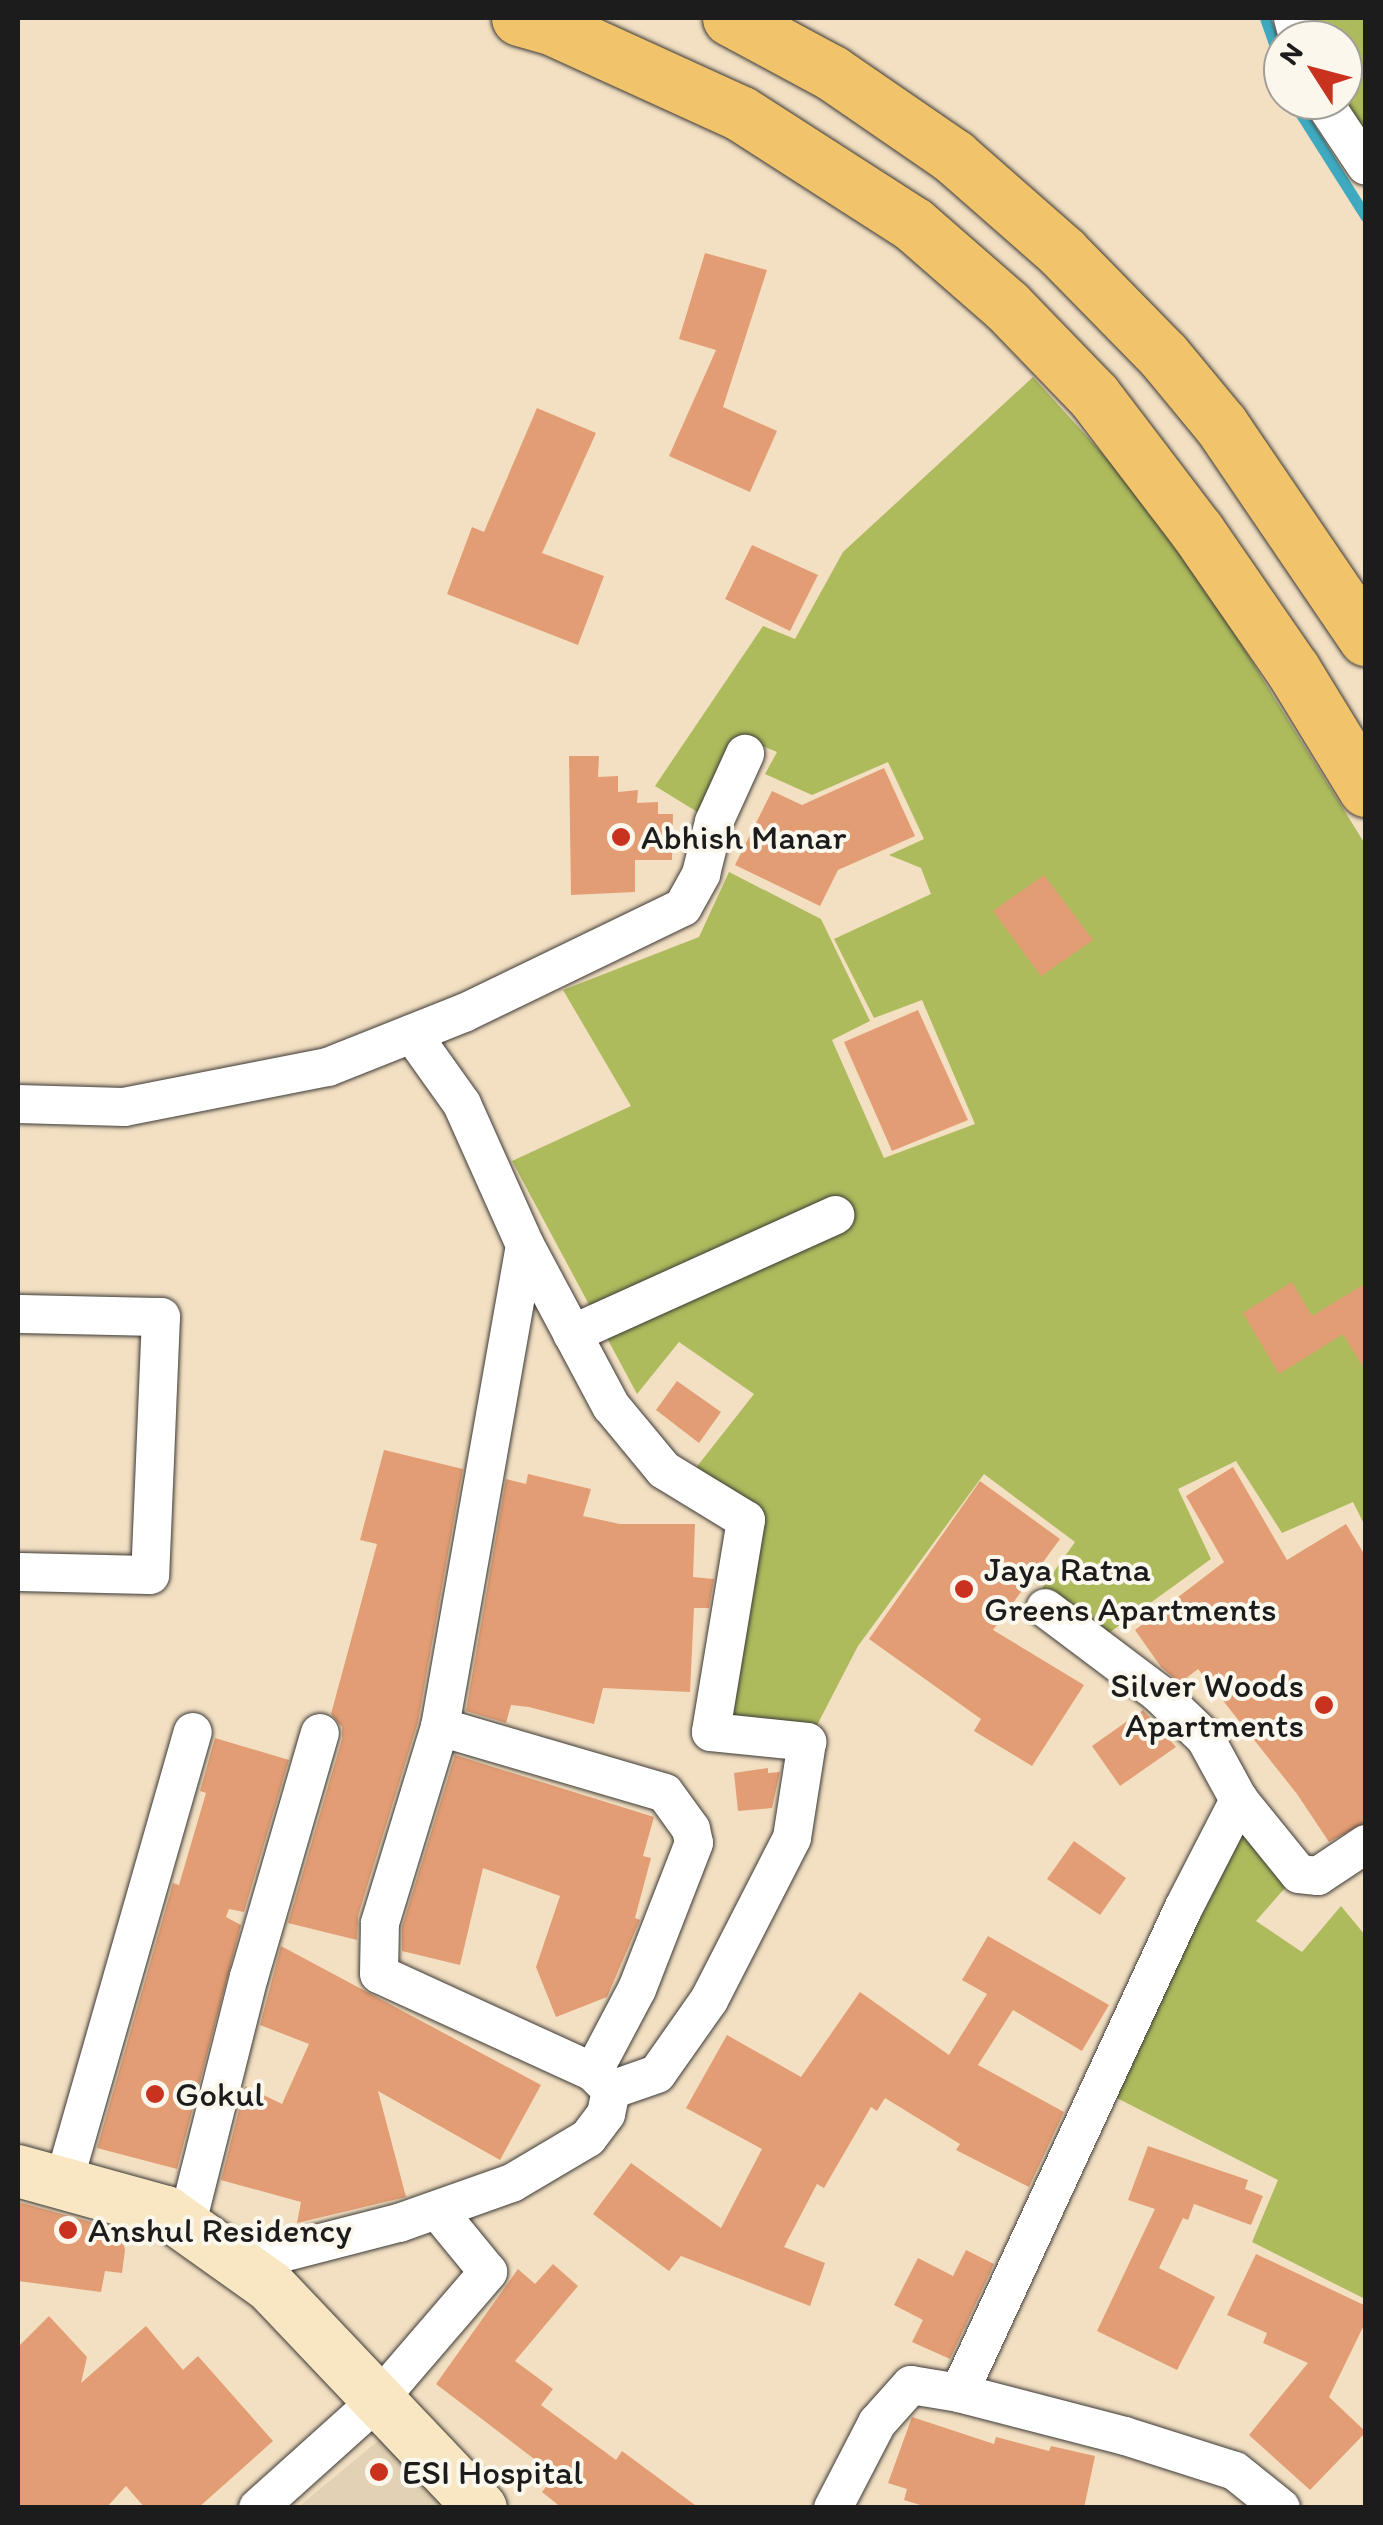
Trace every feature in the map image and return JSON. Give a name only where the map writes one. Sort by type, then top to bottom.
[{"type":"highway","points":[[519,18],[550,27],[740,113],[913,224],[1006,306],[1094,396],[1197,532],[1293,670],[1366,789]]},
{"type":"highway","points":[[730,18],[832,73],[954,158],[1062,252],[1163,355],[1222,425],[1366,638]]},
{"type":"street","points":[[1335,120],[1366,166]]},
{"type":"street","points":[[18,1104],[124,1107],[328,1068],[412,1034],[683,907],[701,874],[714,822],[745,754]]},
{"type":"street","points":[[412,1034],[462,1104],[525,1244],[611,1406],[664,1470],[746,1520],[711,1732],[807,1742],[792,1838],[709,2000],[656,2074],[602,2081],[379,1974],[380,1923],[440,1727],[525,1244]]},
{"type":"street","points":[[572,1334],[835,1215]]},
{"type":"street","points":[[18,1314],[161,1317],[150,1574],[18,1572]]},
{"type":"street","points":[[1045,1608],[1158,1694],[1205,1738],[1239,1800],[1299,1874],[1318,1876],[1366,1844]]},
{"type":"street","points":[[239,2264],[438,2210],[512,2183],[588,2138],[606,2114],[602,2081],[694,1843],[692,1829],[664,1793],[440,1727]]},
{"type":"street","points":[[193,1732],[41,2176],[166,2212],[271,2287],[481,2508]]},
{"type":"street","points":[[186,2227],[249,1977],[320,1733]]},
{"type":"street","points":[[959,2393],[1183,1909],[1239,1800]]},
{"type":"street","points":[[258,2508],[378,2400],[488,2272],[438,2210]]},
{"type":"street","points":[[833,2508],[877,2422],[912,2386],[959,2393],[1235,2470],[1281,2508]]},
{"type":"shaded area","name":"ESI Hospital","points":[[384,2436],[451,2508],[297,2508]]},
{"type":"green space","points":[[1365,18],[1365,166],[1350,120],[1363,120],[1363,20],[1292,20]]},
{"type":"green space","points":[[1033,377],[1130,484],[1225,618],[1365,844],[1365,1526],[1353,1502],[1282,1533],[1236,1461],[1178,1489],[1211,1559],[1102,1638],[1040,1591],[1075,1542],[984,1474],[858,1646],[814,1731],[722,1723],[758,1516],[695,1469],[754,1394],[679,1342],[637,1394],[512,1161],[631,1106],[563,990],[699,937],[729,872],[821,919],[870,1021],[832,1040],[884,1158],[975,1124],[922,1000],[874,1018],[834,939],[931,894],[921,868],[889,855],[924,839],[888,762],[812,795],[765,774],[777,752],[743,738],[699,813],[655,786],[763,626],[795,639],[843,552]]},
{"type":"green space","points":[[1239,1824],[1291,1881],[1256,1921],[1302,1952],[1341,1906],[1365,1935],[1365,2299],[1252,2242],[1278,2180],[1107,2093]]},
{"type":"building","points":[[705,253],[767,270],[723,407],[777,431],[750,492],[669,456],[716,350],[679,339]]},
{"type":"building","points":[[537,408],[596,433],[542,553],[604,576],[578,645],[447,594],[472,527],[484,532]]},
{"type":"building","points":[[752,545],[818,575],[790,631],[725,599]]},
{"type":"building","name":"Abhish Manar","points":[[569,756],[599,756],[598,777],[618,776],[618,792],[638,790],[637,803],[658,802],[658,814],[673,814],[672,860],[635,860],[635,892],[571,895]]},
{"type":"building","points":[[884,768],[915,836],[838,870],[820,906],[735,865],[772,791],[802,805]]},
{"type":"building","points":[[1044,875],[1093,940],[1041,976],[993,911]]},
{"type":"building","points":[[918,1010],[968,1120],[892,1151],[844,1042]]},
{"type":"building","points":[[1292,1282],[1312,1316],[1366,1283],[1366,1372],[1343,1334],[1279,1374],[1243,1313]]},
{"type":"building","points":[[677,1381],[721,1412],[699,1443],[656,1410]]},
{"type":"building","points":[[384,1450],[463,1469],[418,1722],[358,1916],[357,1940],[288,1923],[342,1739],[342,1727],[331,1714],[377,1544],[360,1540]]},
{"type":"building","points":[[1233,1467],[1287,1560],[1346,1524],[1366,1557],[1366,1822],[1329,1842],[1297,1794],[1198,1669],[1180,1683],[1161,1667],[1135,1630],[1224,1562],[1186,1496]]},
{"type":"building","points":[[528,1474],[591,1489],[583,1516],[620,1524],[695,1524],[693,1577],[714,1579],[709,1608],[694,1608],[690,1692],[603,1688],[594,1724],[511,1705],[506,1723],[466,1711],[506,1479],[526,1484]]},
{"type":"building","name":"Jaya Ratna Greens Apartments","points":[[980,1481],[1060,1539],[993,1630],[1084,1685],[1032,1766],[974,1731],[981,1719],[869,1639]]},
{"type":"building","points":[[1143,1710],[1176,1747],[1120,1786],[1092,1746]]},
{"type":"building","points":[[215,1738],[289,1760],[244,1912],[229,1909],[226,1917],[241,1925],[177,2169],[97,2148],[173,1883],[179,1885],[206,1793],[200,1791]]},
{"type":"building","points":[[455,1755],[654,1817],[643,1856],[651,1858],[635,1918],[640,1920],[607,1997],[556,2017],[536,1967],[560,1896],[483,1868],[460,1965],[402,1951],[402,1927]]},
{"type":"building","points":[[768,1768],[768,1773],[780,1772],[772,1808],[738,1811],[734,1773]]},
{"type":"building","points":[[1074,1841],[1126,1878],[1100,1915],[1047,1879]]},
{"type":"building","points":[[988,1936],[1109,2005],[1082,2051],[1013,2010],[978,2065],[1064,2112],[1029,2187],[956,2150],[960,2144],[885,2098],[877,2111],[871,2107],[824,2188],[817,2184],[784,2247],[825,2263],[810,2306],[681,2256],[669,2271],[593,2214],[631,2163],[721,2228],[762,2149],[686,2108],[727,2035],[801,2077],[860,1992],[949,2055],[987,1994],[962,1980]]},
{"type":"building","points":[[281,1946],[541,2085],[500,2160],[378,2091],[406,2197],[297,2223],[301,2202],[221,2180],[245,2086],[282,2104],[309,2044],[260,2025]]},
{"type":"building","points":[[1148,2146],[1248,2180],[1245,2189],[1263,2196],[1251,2225],[1194,2204],[1188,2220],[1183,2218],[1159,2268],[1215,2297],[1177,2370],[1097,2331],[1155,2209],[1128,2200]]},
{"type":"building","name":"Anshul Residency","points":[[18,2202],[120,2230],[125,2250],[122,2273],[105,2271],[101,2292],[18,2281]]},
{"type":"building","points":[[966,2250],[994,2264],[950,2359],[912,2342],[923,2320],[894,2305],[918,2258],[953,2276]]},
{"type":"building","points":[[1256,2254],[1366,2306],[1366,2321],[1329,2397],[1366,2432],[1310,2490],[1249,2435],[1308,2363],[1263,2343],[1267,2333],[1227,2315]]},
{"type":"building","points":[[553,2264],[578,2286],[515,2361],[553,2389],[541,2405],[616,2460],[622,2451],[699,2508],[562,2508],[542,2492],[555,2475],[436,2384],[518,2269],[535,2284]]},
{"type":"building","points":[[49,2316],[87,2357],[81,2383],[146,2326],[183,2370],[198,2356],[273,2441],[198,2508],[145,2508],[126,2486],[106,2508],[18,2508],[18,2347]]},
{"type":"building","points":[[912,2417],[994,2444],[996,2437],[1049,2451],[1051,2446],[1095,2456],[1084,2508],[930,2508],[904,2500],[907,2489],[888,2483]]},
{"type":"waterway","points":[[1305,120],[1366,217]]},
{"type":"place","name":"Abhish Manar","points":[[621,837]]},
{"type":"place","name":"Jaya Ratna Greens Apartments","points":[[964,1589]]},
{"type":"place","name":"Silver Woods Apartments","points":[[1324,1705]]},
{"type":"place","name":"Gokul","points":[[155,2094]]},
{"type":"place","name":"Anshul Residency","points":[[68,2230]]},
{"type":"place","name":"ESI Hospital","points":[[379,2472]]}]
